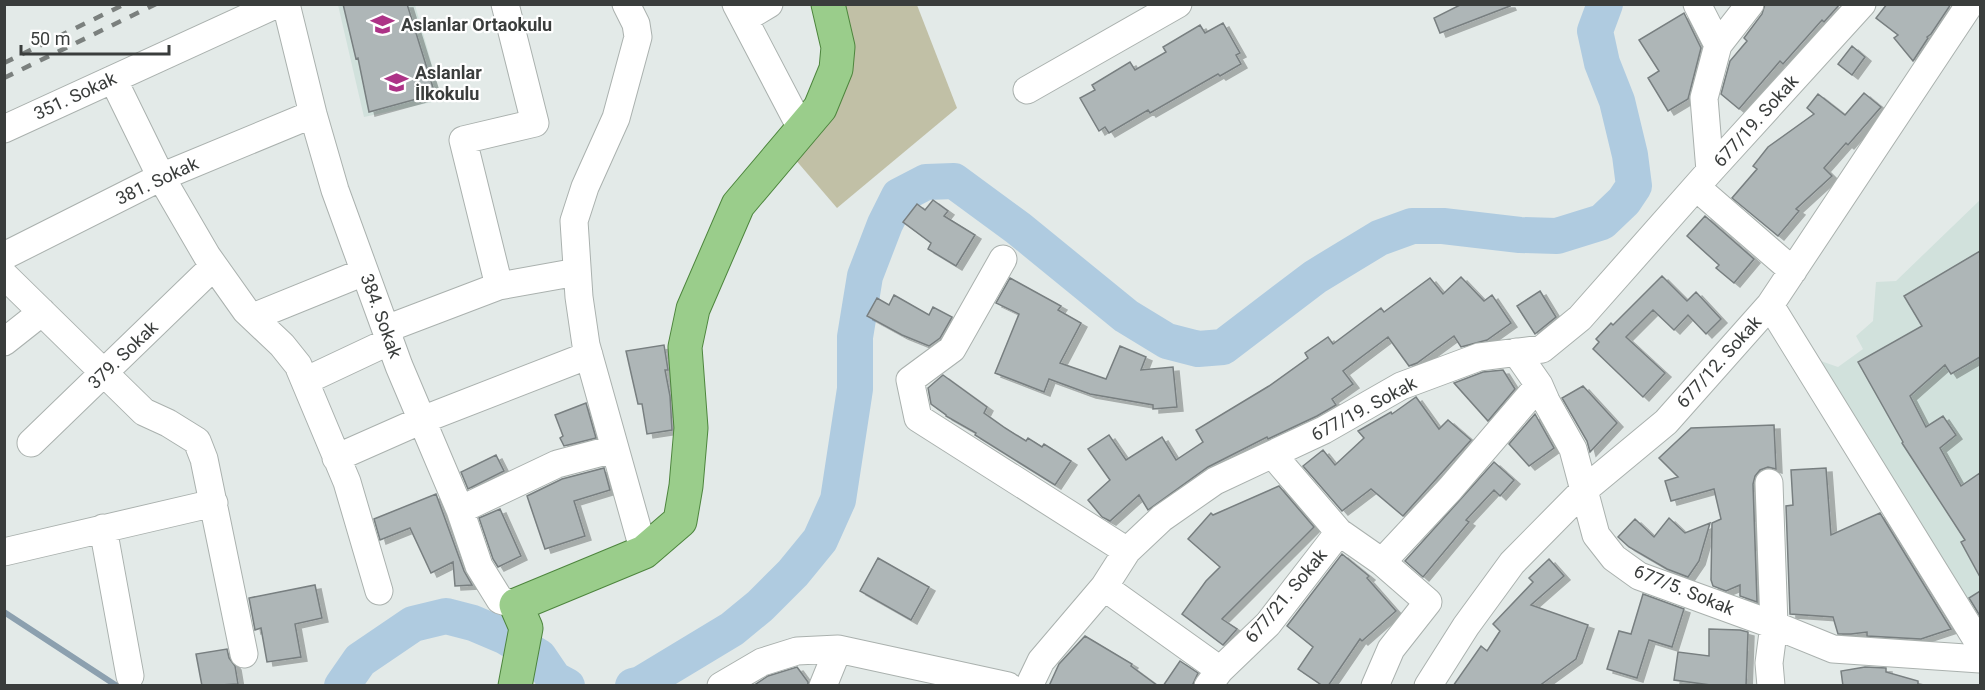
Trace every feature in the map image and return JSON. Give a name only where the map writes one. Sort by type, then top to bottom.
[{"type":"main road","points":[[515,686],[521,616],[644,552],[680,521],[686,486],[691,428],[685,347],[693,309],[738,205],[820,108],[836,69],[838,47],[828,4]]},
{"type":"street","name":"351. Sokak","points":[[4,129],[277,4]]},
{"type":"street","name":"384. Sokak","points":[[286,4],[313,114],[335,190],[388,335],[460,510],[479,566],[500,600],[521,616]]},
{"type":"street","points":[[499,286],[463,140],[536,123],[505,4]]},
{"type":"street","points":[[626,4],[636,24],[638,37],[616,118],[585,187],[574,221],[577,272],[589,355],[644,552]]},
{"type":"street","points":[[769,4],[740,11],[802,130]]},
{"type":"street","points":[[1027,90],[1178,4]]},
{"type":"street","points":[[1696,4],[1718,45]]},
{"type":"street","points":[[1750,4],[1718,45],[1704,99],[1703,179],[1793,271]]},
{"type":"street","name":"677/19. Sokak","points":[[1029,686],[1041,661],[1104,587],[1127,550],[1162,518],[1215,481],[1324,430],[1401,386],[1479,357],[1542,349],[1580,318],[1862,4]]},
{"type":"street","name":"677/12. Sokak","points":[[1428,686],[1466,626],[1512,563],[1584,490],[1666,422],[1770,305],[1970,4]]},
{"type":"street","points":[[113,79],[162,177],[214,266],[246,311],[282,345],[298,365],[346,482],[379,591]]},
{"type":"street","name":"381. Sokak","points":[[4,256],[162,177],[313,114]]},
{"type":"street","points":[[1002,260],[951,349],[910,380],[918,418],[1127,550]]},
{"type":"street","name":"379. Sokak","points":[[31,443],[214,266]]},
{"type":"street","points":[[253,317],[364,272]]},
{"type":"street","points":[[304,381],[388,335],[499,286],[577,272]]},
{"type":"street","points":[[4,275],[144,412],[168,423],[197,441],[204,459],[214,502],[244,654]]},
{"type":"street","points":[[1770,305],[1980,645]]},
{"type":"street","points":[[4,342],[42,312]]},
{"type":"street","name":"677/5. Sokak","points":[[1516,352],[1539,385],[1545,401],[1573,449],[1596,535],[1614,558],[1639,576],[1833,649],[1980,659]]},
{"type":"street","points":[[336,458],[422,420],[589,355]]},
{"type":"street","points":[[1382,562],[1450,489],[1539,385]]},
{"type":"street","points":[[460,510],[557,464],[614,449]]},
{"type":"street","points":[[1273,455],[1339,532],[1382,562],[1428,602],[1391,649],[1375,686]]},
{"type":"street","points":[[1769,483],[1774,625],[1769,663],[1771,686]]},
{"type":"street","points":[[4,552],[214,502]]},
{"type":"street","points":[[103,528],[130,676]]},
{"type":"street","name":"677/21. Sokak","points":[[1214,678],[1268,624],[1339,532]]},
{"type":"street","points":[[1104,587],[1214,678]]},
{"type":"street","points":[[721,686],[762,662],[797,651],[838,650],[1008,686]]},
{"type":"street","points":[[824,686],[838,650]]},
{"type":"shaded area","points":[[338,5],[415,5],[442,100],[364,117]]},
{"type":"shaded area","points":[[1980,200],[1980,630],[1815,359],[1838,367],[1863,349],[1856,336],[1873,321],[1876,282],[1896,281]]},
{"type":"green space","points":[[838,5],[917,5],[957,108],[837,208],[794,158]]},
{"type":"building","points":[[343,4],[407,4],[435,94],[369,112],[358,58],[356,59]]},
{"type":"building","points":[[1462,4],[1509,4],[1510,6],[1440,33],[1434,18]]},
{"type":"building","points":[[1765,4],[1840,4],[1824,22],[1822,20],[1783,64],[1780,61],[1739,109],[1721,94],[1730,61],[1747,41],[1744,38],[1762,14]]},
{"type":"building","points":[[1887,4],[1951,4],[1913,61],[1894,38],[1898,35],[1876,18]]},
{"type":"building","points":[[1684,13],[1701,48],[1688,99],[1668,111],[1648,78],[1659,71],[1639,40]]},
{"type":"building","points":[[1223,23],[1240,53],[1236,55],[1241,64],[1220,76],[1218,74],[1150,113],[1148,110],[1109,133],[1105,127],[1099,131],[1080,98],[1095,90],[1092,85],[1130,62],[1135,70],[1166,52],[1163,47],[1200,25],[1205,33]]},
{"type":"building","points":[[1852,46],[1865,57],[1852,75],[1838,64]]},
{"type":"building","points":[[1864,93],[1881,107],[1848,145],[1846,143],[1824,168],[1832,176],[1796,209],[1799,211],[1778,236],[1732,198],[1757,169],[1753,166],[1768,147],[1814,114],[1807,108],[1818,94],[1845,115]]},
{"type":"building","points":[[933,200],[948,211],[944,216],[975,235],[956,266],[928,249],[931,243],[903,222],[917,204],[925,210]]},
{"type":"building","points":[[1705,216],[1754,259],[1734,283],[1716,268],[1719,265],[1687,236]]},
{"type":"building","points":[[1980,251],[1980,357],[1951,374],[1945,365],[1910,396],[1926,427],[1943,416],[1956,435],[1940,448],[1961,486],[1980,473],[1980,577],[1961,542],[1965,540],[1902,443],[1858,362],[1922,326],[1904,296]]},
{"type":"building","points":[[1662,276],[1687,301],[1696,292],[1721,319],[1706,334],[1688,315],[1674,330],[1653,310],[1626,337],[1665,373],[1643,397],[1593,349],[1599,342],[1596,339],[1611,323],[1613,325]]},
{"type":"building","points":[[1461,277],[1484,301],[1492,295],[1511,323],[1487,340],[1461,347],[1454,336],[1417,363],[1409,366],[1388,337],[1343,371],[1353,384],[1332,399],[1336,405],[1208,467],[1148,510],[1139,495],[1110,521],[1102,517],[1088,500],[1110,480],[1088,449],[1109,435],[1126,460],[1162,437],[1176,460],[1203,442],[1196,430],[1269,386],[1308,358],[1305,353],[1328,337],[1333,344],[1381,308],[1384,312],[1430,278],[1443,294]]},
{"type":"building","points":[[1010,278],[1061,306],[1058,310],[1081,323],[1060,363],[1106,379],[1120,346],[1146,357],[1141,370],[1173,367],[1177,407],[1153,409],[1153,405],[1090,394],[1049,379],[1044,392],[995,373],[1019,314],[996,303]]},
{"type":"building","points":[[1540,291],[1556,317],[1535,334],[1517,306]]},
{"type":"building","points":[[894,295],[929,315],[933,307],[952,317],[940,338],[929,346],[902,335],[867,316],[877,298],[889,305]]},
{"type":"building","points":[[664,345],[672,430],[647,434],[642,404],[638,404],[626,351]]},
{"type":"building","points":[[1503,370],[1515,389],[1488,421],[1454,383],[1483,372]]},
{"type":"building","points":[[943,375],[987,407],[984,413],[1005,428],[1026,441],[1028,438],[1042,447],[1044,444],[1071,461],[1055,485],[975,435],[976,433],[946,416],[931,404],[928,388]]},
{"type":"building","points":[[1583,386],[1617,423],[1590,452],[1587,441],[1562,398]]},
{"type":"building","points":[[1416,397],[1439,429],[1448,420],[1471,440],[1403,516],[1371,489],[1342,511],[1303,466],[1323,450],[1335,465],[1364,438],[1358,431],[1391,412],[1392,414]]},
{"type":"building","points":[[586,403],[596,438],[564,446],[560,438],[563,436],[555,415]]},
{"type":"building","points":[[1535,414],[1554,448],[1529,466],[1509,444]]},
{"type":"building","points":[[1774,425],[1776,469],[1768,467],[1760,470],[1753,484],[1757,602],[1740,596],[1740,585],[1726,591],[1713,586],[1711,580],[1712,523],[1721,519],[1714,489],[1671,501],[1665,481],[1678,477],[1659,458],[1691,428]]},
{"type":"building","points":[[496,455],[504,471],[468,489],[461,472]]},
{"type":"building","points":[[1494,462],[1514,480],[1500,496],[1494,490],[1466,520],[1469,522],[1423,577],[1405,561]]},
{"type":"building","points":[[604,468],[610,490],[574,501],[585,536],[545,549],[527,496],[562,479]]},
{"type":"building","points":[[1826,468],[1831,535],[1880,513],[1951,629],[1921,639],[1867,636],[1867,632],[1838,634],[1833,617],[1790,614],[1786,506],[1793,505],[1791,470]]},
{"type":"building","points":[[1279,486],[1314,527],[1222,619],[1237,629],[1223,645],[1182,614],[1206,581],[1220,567],[1188,539],[1211,513],[1213,515]]},
{"type":"building","points":[[436,494],[464,571],[472,585],[455,586],[453,562],[431,573],[410,528],[380,540],[374,519]]},
{"type":"building","points":[[500,509],[521,556],[498,567],[479,518]]},
{"type":"building","points":[[1669,518],[1685,533],[1710,523],[1699,561],[1688,577],[1667,569],[1629,547],[1618,537],[1635,519],[1654,537]]},
{"type":"building","points":[[1342,554],[1369,576],[1367,578],[1396,611],[1362,641],[1360,639],[1328,686],[1323,686],[1298,669],[1313,647],[1287,626]]},
{"type":"building","points":[[878,558],[929,587],[911,620],[860,591]]},
{"type":"building","points":[[1549,559],[1564,576],[1531,605],[1588,625],[1576,659],[1539,686],[1453,686],[1481,646],[1487,651],[1500,631],[1493,624],[1533,582],[1529,578]]},
{"type":"building","points":[[315,585],[322,618],[295,624],[301,657],[267,662],[261,628],[255,630],[249,598]]},
{"type":"building","points":[[1980,591],[1980,616],[1969,598]]},
{"type":"building","points":[[1643,594],[1684,609],[1672,647],[1649,640],[1637,678],[1607,669],[1619,631],[1631,634]]},
{"type":"building","points":[[1709,629],[1748,632],[1746,686],[1718,686],[1674,680],[1678,652],[1709,656]]},
{"type":"building","points":[[1085,636],[1132,664],[1131,666],[1158,686],[1049,686],[1059,664]]},
{"type":"building","points":[[227,649],[229,658],[235,666],[238,684],[202,686],[196,654]]},
{"type":"building","points":[[1180,661],[1198,673],[1192,686],[1163,686]]},
{"type":"building","points":[[797,667],[808,682],[808,686],[753,686],[768,676]]},
{"type":"building","points":[[1865,667],[1886,668],[1886,672],[1918,681],[1918,686],[1843,686],[1841,671]]},
{"type":"waterway","points":[[633,686],[641,684],[732,629],[760,606],[793,573],[820,540],[838,500],[855,389],[855,337],[865,276],[885,224],[899,196],[926,182],[954,181],[1018,228],[1126,316],[1167,341],[1198,349],[1223,347],[1315,277],[1379,238],[1412,226],[1443,226],[1520,235],[1557,236],[1602,222],[1624,201],[1634,186],[1630,155],[1617,101],[1602,63],[1595,31],[1605,4]]},
{"type":"waterway","points":[[4,612],[117,686]]},
{"type":"waterway","points":[[342,686],[360,660],[413,624],[446,616],[473,623],[506,637],[539,657],[554,679],[567,686]]},
{"type":"railway","points":[[4,63],[125,4]]},
{"type":"railway","points":[[4,78],[156,4]]},
{"type":"place","name":"Aslanlar Ortaokulu","points":[[383,25]]},
{"type":"place","name":"Aslanlar İlkokulu","points":[[397,83]]}]
